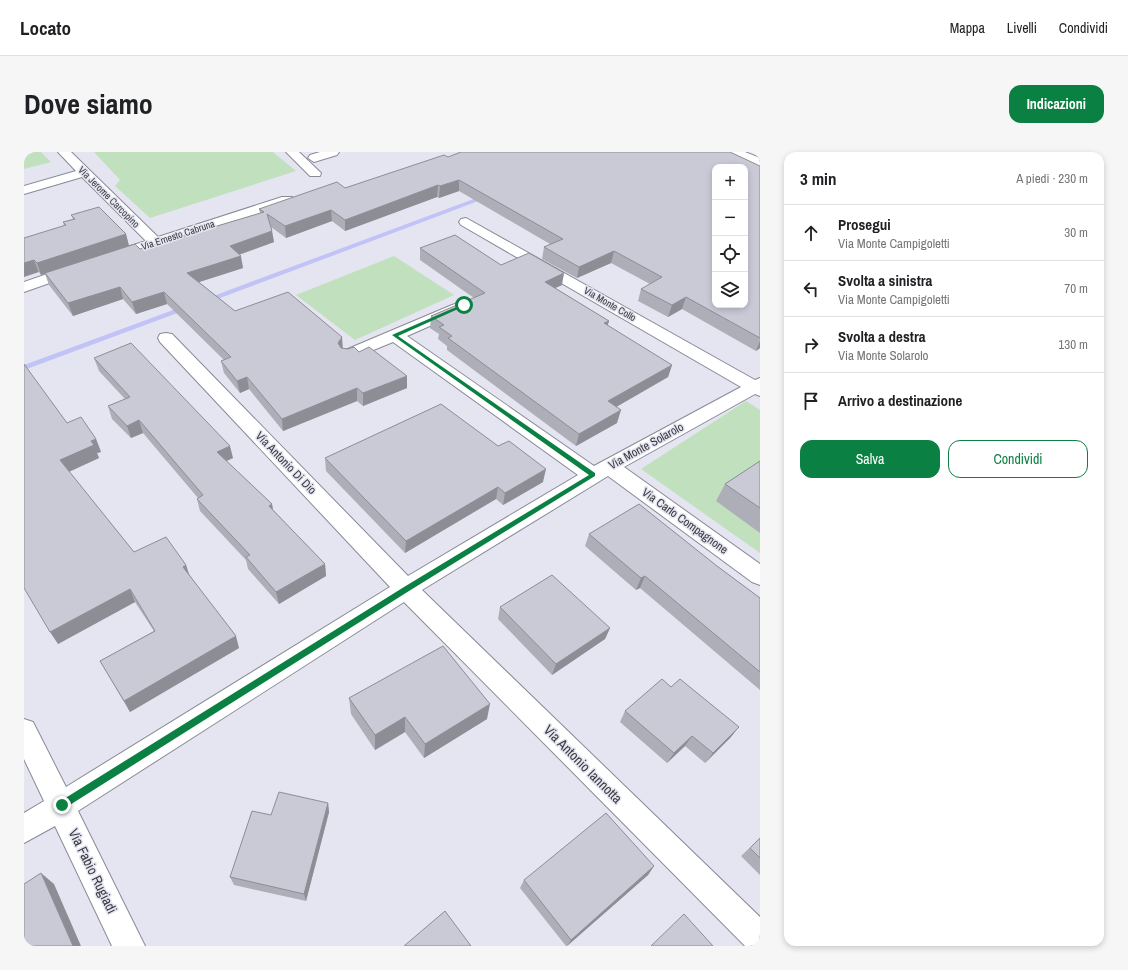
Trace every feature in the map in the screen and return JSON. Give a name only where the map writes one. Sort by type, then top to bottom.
[{"type":"street","name":"Via Jerome Carcopino","points":[[64,152],[155,242]]},
{"type":"street","points":[[292,152],[316,173]]},
{"type":"street","points":[[314,158],[333,152]]},
{"type":"street","points":[[734,152],[760,163]]},
{"type":"street","points":[[24,190],[84,173]]},
{"type":"street","name":"Via Ernesto Cabruna","points":[[24,287],[155,242],[297,197]]},
{"type":"street","name":"Via Monte Collo","points":[[466,222],[758,387]]},
{"type":"street","points":[[349,354],[464,305]]},
{"type":"street","name":"Via Carlo Compagnone","points":[[394,335],[760,576]]},
{"type":"street","name":"Via Antonio Di Dio","points":[[166,338],[406,589]]},
{"type":"street","name":"Via Monte Solarolo","points":[[24,829],[406,589],[601,470],[758,387]]},
{"type":"street","name":"Via Antonio Iannotta","points":[[406,589],[760,939]]},
{"type":"street","name":"Via Fabio Rugiadi","points":[[24,731],[62,805],[129,946]]},
{"type":"green space","points":[[24,152],[41,152],[51,162],[24,169]]},
{"type":"green space","points":[[94,152],[273,152],[296,171],[150,218],[115,186],[120,180]]},
{"type":"green space","points":[[394,256],[454,295],[355,340],[296,295]]},
{"type":"green space","points":[[746,401],[760,410],[760,553],[641,469]]},
{"type":"building","points":[[461,152],[730,152],[760,166],[760,338],[686,297],[672,305],[641,289],[662,277],[614,251],[579,267],[544,247],[563,239],[459,180],[440,186],[438,185],[345,220],[331,210],[285,226],[267,214],[272,231],[230,246],[241,256],[187,273],[235,311],[288,292],[342,337],[338,343],[341,348],[348,349],[354,347],[359,352],[369,347],[407,376],[363,393],[357,388],[282,419],[247,377],[237,381],[221,361],[231,357],[164,292],[132,302],[120,287],[68,303],[45,273],[135,244],[140,249],[264,212],[259,209],[337,182],[345,188],[444,155],[448,157]]},
{"type":"building","points":[[99,207],[126,234],[37,263],[34,260],[24,263],[24,238],[66,225],[63,222],[75,219],[71,215]]},
{"type":"building","points":[[455,235],[501,265],[529,253],[564,273],[545,282],[609,321],[604,323],[672,365],[608,401],[621,410],[579,434],[448,338],[452,336],[439,327],[444,325],[431,316],[485,293],[420,248]]},
{"type":"building","points":[[131,343],[230,446],[217,452],[272,504],[269,506],[325,564],[276,592],[246,557],[250,555],[197,499],[203,495],[139,420],[127,426],[108,406],[130,397],[94,358]]},
{"type":"building","points":[[24,364],[67,423],[81,417],[96,439],[91,441],[94,445],[60,460],[134,552],[166,537],[186,565],[183,567],[236,636],[124,701],[100,661],[155,631],[130,589],[50,632],[24,588]]},
{"type":"building","points":[[441,404],[498,446],[509,441],[546,469],[505,493],[498,487],[406,541],[325,458]]},
{"type":"building","points":[[760,461],[760,508],[725,484]]},
{"type":"building","points":[[639,504],[760,598],[760,672],[645,576],[641,578],[589,534]]},
{"type":"building","points":[[552,575],[610,628],[556,664],[500,607]]},
{"type":"building","points":[[443,646],[490,704],[425,744],[405,717],[375,735],[349,698]]},
{"type":"building","points":[[662,679],[671,687],[680,679],[739,727],[713,753],[692,736],[674,753],[625,711]]},
{"type":"building","points":[[279,792],[328,803],[304,894],[230,877],[252,811],[271,815]]},
{"type":"building","points":[[606,813],[654,866],[571,940],[524,880]]},
{"type":"building","points":[[760,838],[760,858],[750,848]]},
{"type":"building","points":[[41,873],[73,946],[24,946],[24,884]]},
{"type":"building","points":[[445,911],[471,946],[404,946]]},
{"type":"building","points":[[684,914],[713,946],[651,946]]},
{"type":"waterway","points":[[204,301],[487,196]]},
{"type":"waterway","points":[[24,368],[187,308]]},
{"type":"route","points":[[62,805],[406,589],[593,475],[394,335],[464,305]]}]
